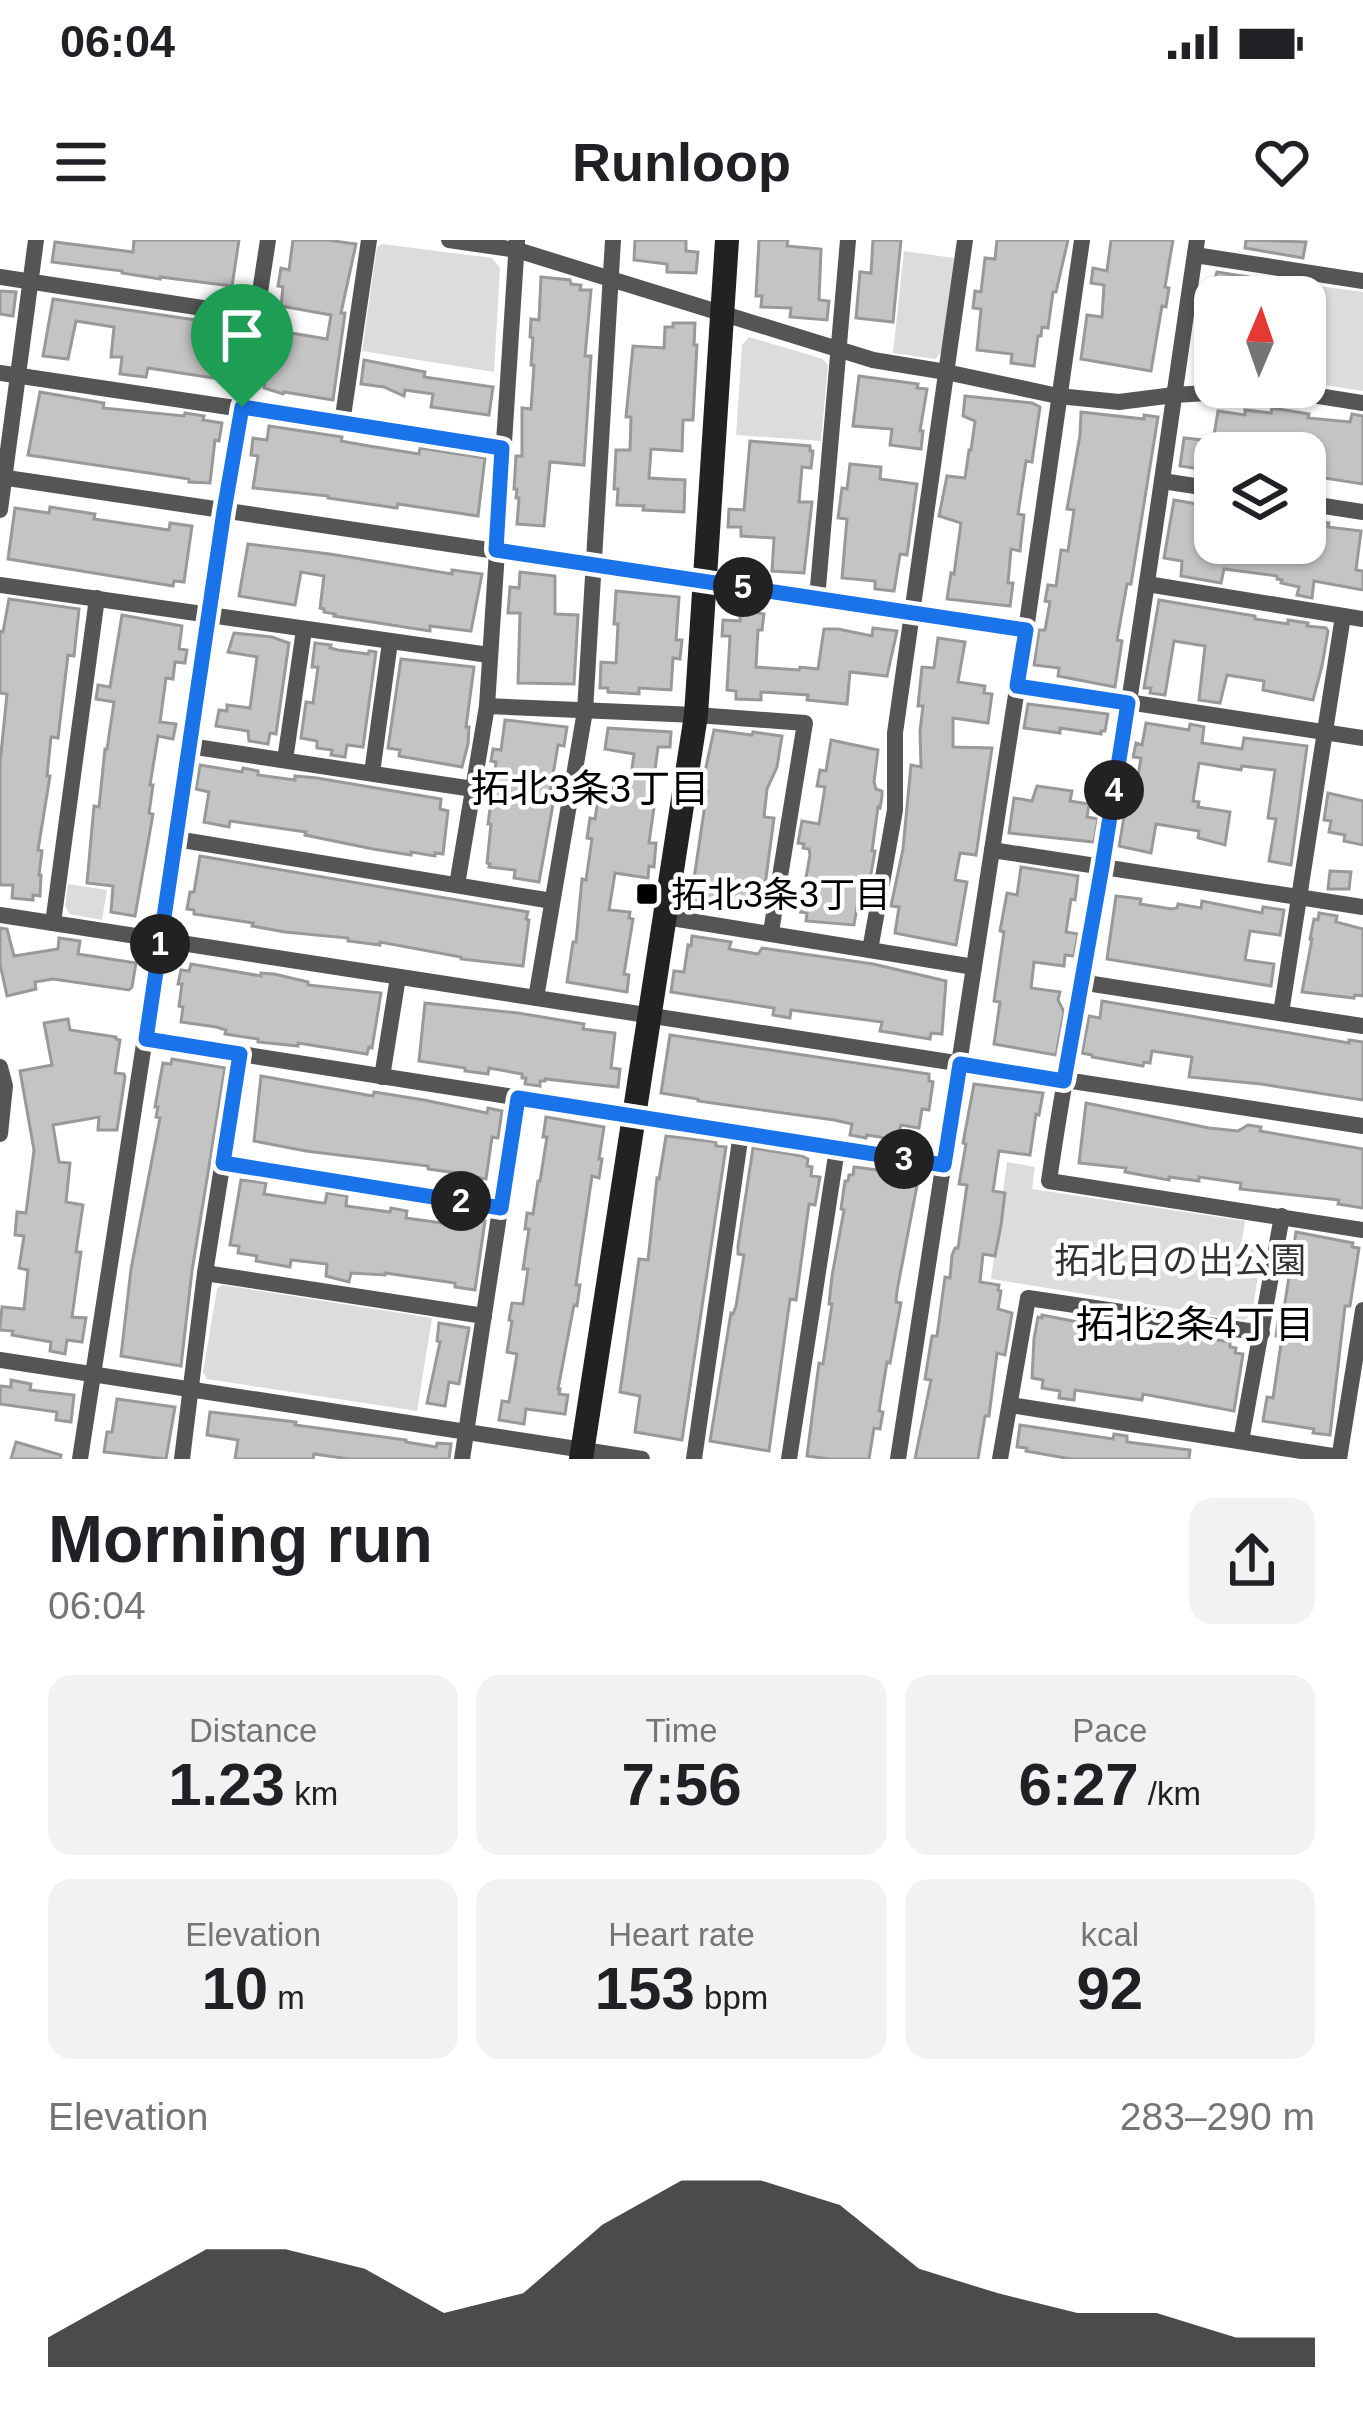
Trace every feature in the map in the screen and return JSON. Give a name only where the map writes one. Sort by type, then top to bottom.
[{"type":"street","points":[[0,510],[9,375],[36,240]]},
{"type":"street","points":[[80,1459],[268,240]]},
{"type":"street","points":[[342,423],[368,240]]},
{"type":"street","points":[[449,240],[517,245],[873,360],[1058,396],[1119,402],[1274,389],[1363,403]]},
{"type":"street","points":[[536,998],[585,711],[614,240]]},
{"type":"street","points":[[582,1454],[696,715],[727,240]]},
{"type":"street","points":[[817,599],[848,240]]},
{"type":"street","points":[[870,950],[896,810],[895,733],[965,240]]},
{"type":"street","points":[[898,1459],[1082,240]]},
{"type":"street","points":[[457,885],[487,706],[517,245]]},
{"type":"street","points":[[1363,281],[1196,247],[1147,584],[1049,1180],[1363,1230]]},
{"type":"street","points":[[0,277],[255,316]]},
{"type":"street","points":[[9,375],[502,448]]},
{"type":"street","points":[[2,478],[1026,630]]},
{"type":"street","points":[[1162,481],[1194,486]]},
{"type":"street","points":[[1326,506],[1363,512]]},
{"type":"street","points":[[1147,584],[1363,619]]},
{"type":"street","points":[[0,585],[489,655]]},
{"type":"street","points":[[53,923],[97,598]]},
{"type":"street","points":[[1281,1013],[1343,616]]},
{"type":"street","points":[[285,760],[304,630]]},
{"type":"street","points":[[372,773],[390,642]]},
{"type":"street","points":[[1017,686],[1363,738]]},
{"type":"street","points":[[487,706],[805,723],[771,932]]},
{"type":"street","points":[[189,746],[473,789]]},
{"type":"street","points":[[176,839],[552,901]]},
{"type":"street","points":[[992,850],[1363,907]]},
{"type":"street","points":[[0,915],[1363,1126]]},
{"type":"street","points":[[664,917],[974,967]]},
{"type":"street","points":[[382,1077],[398,977]]},
{"type":"street","points":[[1080,982],[1363,1026]]},
{"type":"street","points":[[146,1039],[944,1165]]},
{"type":"street","points":[[182,1459],[205,1273],[240,1054]]},
{"type":"street","points":[[0,1067],[5,1086],[0,1134]]},
{"type":"street","points":[[462,1459],[518,1098]]},
{"type":"street","points":[[694,1459],[741,1133]]},
{"type":"street","points":[[789,1459],[837,1149]]},
{"type":"street","points":[[223,1163],[501,1208]]},
{"type":"street","points":[[1241,1441],[1282,1216]]},
{"type":"street","points":[[205,1273],[484,1316]]},
{"type":"street","points":[[1000,1459],[1028,1298],[1262,1333]]},
{"type":"street","points":[[1010,1405],[1339,1458],[1363,1310]]},
{"type":"street","points":[[0,1360],[582,1454],[642,1459]]},
{"type":"green space","points":[[377,247],[492,258],[500,268],[494,372],[362,351]]},
{"type":"green space","points":[[904,251],[954,258],[942,352],[935,359],[893,353]]},
{"type":"green space","points":[[1326,287],[1363,292],[1363,391],[1326,385]]},
{"type":"green space","points":[[749,337],[823,359],[828,365],[821,441],[736,435],[742,345]]},
{"type":"green space","points":[[68,884],[107,890],[102,920],[69,914],[65,905]]},
{"type":"green space","name":"拓北日の出公園","points":[[1007,1162],[1035,1167],[1032,1189],[1245,1221],[1242,1240],[1263,1244],[1252,1314],[1245,1320],[991,1279]]},
{"type":"green space","points":[[222,1285],[432,1318],[417,1411],[207,1379],[203,1372],[217,1289]]},
{"type":"building","points":[[134,240],[239,240],[232,286],[52,262],[55,242],[133,252]]},
{"type":"building","points":[[293,240],[356,244],[341,313],[345,313],[333,400],[264,388],[279,331],[327,339],[331,315],[281,306],[281,268],[289,270]]},
{"type":"building","points":[[635,240],[686,240],[686,251],[698,252],[696,273],[667,272],[667,264],[634,260]]},
{"type":"building","points":[[759,240],[788,240],[787,246],[821,249],[819,300],[829,301],[827,320],[790,317],[791,308],[761,307],[762,296],[756,296]]},
{"type":"building","points":[[873,240],[901,240],[893,322],[856,318],[860,272],[871,273]]},
{"type":"building","points":[[997,240],[1068,240],[1048,328],[1042,327],[1038,336],[1034,366],[1011,363],[1012,354],[977,350],[981,309],[973,308],[975,291],[981,292],[985,258],[995,259]]},
{"type":"building","points":[[1111,240],[1173,240],[1166,307],[1162,306],[1151,371],[1081,359],[1087,315],[1102,317],[1104,285],[1091,283],[1093,268],[1107,271]]},
{"type":"building","points":[[1246,240],[1306,242],[1303,258],[1245,248]]},
{"type":"building","points":[[541,277],[570,280],[581,285],[580,290],[591,290],[584,465],[550,462],[544,526],[517,524],[519,498],[514,489],[516,456],[522,456],[522,408],[531,409],[531,319],[539,320]]},
{"type":"building","points":[[0,291],[16,292],[13,316],[0,314]]},
{"type":"building","points":[[53,299],[237,326],[227,380],[148,368],[146,377],[120,374],[122,357],[111,357],[114,327],[76,321],[68,359],[43,356]]},
{"type":"building","points":[[695,323],[693,420],[683,420],[682,451],[651,449],[649,478],[685,480],[684,512],[617,505],[616,450],[630,450],[631,417],[626,417],[633,346],[664,348],[665,327]]},
{"type":"building","points":[[364,360],[425,372],[424,377],[493,387],[489,415],[431,407],[433,394],[405,390],[404,396],[361,384]]},
{"type":"building","points":[[859,376],[927,389],[921,449],[890,445],[892,429],[853,426]]},
{"type":"building","points":[[40,392],[104,403],[103,408],[185,413],[222,423],[210,483],[28,455]]},
{"type":"building","points":[[965,396],[1040,407],[1018,514],[1024,515],[1020,551],[1011,549],[1010,606],[947,599],[961,523],[939,516],[947,476],[965,478],[975,421],[963,416]]},
{"type":"building","points":[[1272,408],[1350,422],[1352,414],[1363,416],[1363,484],[1326,478],[1326,432],[1214,432],[1218,411],[1271,413]]},
{"type":"building","points":[[1081,412],[1158,417],[1131,584],[1127,584],[1117,640],[1122,641],[1115,687],[1058,676],[1059,668],[1034,665],[1039,630],[1045,630],[1050,602],[1045,601],[1048,585],[1056,586],[1061,550],[1068,551],[1074,510],[1067,509]]},
{"type":"building","points":[[269,426],[419,454],[420,448],[485,458],[478,516],[253,488],[258,456],[251,455],[253,438],[267,440]]},
{"type":"building","points":[[1184,438],[1194,439],[1194,468],[1180,466]]},
{"type":"building","points":[[750,441],[810,446],[813,451],[811,468],[802,467],[799,502],[812,502],[804,573],[772,571],[774,538],[741,536],[741,527],[728,527],[729,509],[744,510]]},
{"type":"building","points":[[850,464],[881,467],[880,479],[917,484],[907,555],[900,554],[894,591],[875,589],[875,581],[842,578],[847,519],[838,518]]},
{"type":"building","points":[[1174,500],[1194,503],[1194,564],[1326,564],[1326,522],[1328,527],[1361,531],[1356,570],[1363,571],[1363,590],[1314,581],[1312,598],[1297,595],[1299,587],[1281,583],[1277,576],[1224,569],[1221,583],[1181,576],[1182,561],[1164,558]]},
{"type":"building","points":[[50,507],[169,530],[170,523],[192,526],[184,582],[174,581],[173,586],[8,559],[15,508],[49,513]]},
{"type":"building","points":[[248,544],[452,574],[452,570],[482,574],[471,631],[430,626],[430,631],[334,616],[320,608],[324,576],[301,572],[295,605],[239,596]]},
{"type":"building","points":[[520,572],[555,576],[555,614],[578,615],[574,684],[518,683],[520,613],[508,613],[510,587],[519,588]]},
{"type":"building","points":[[616,591],[679,597],[676,640],[682,640],[680,659],[673,658],[671,690],[639,688],[639,694],[600,688],[601,662],[616,663]]},
{"type":"building","points":[[9,599],[79,609],[58,738],[51,737],[38,850],[42,851],[40,896],[33,895],[33,900],[12,898],[13,885],[0,885],[0,763],[7,694],[0,693],[0,631]]},
{"type":"building","points":[[1159,600],[1326,628],[1313,700],[1263,690],[1264,681],[1227,675],[1220,703],[1199,700],[1205,646],[1174,641],[1165,695],[1150,693],[1151,688],[1144,688]]},
{"type":"building","points":[[740,609],[764,614],[756,667],[818,669],[824,629],[872,636],[873,628],[897,631],[887,676],[850,672],[847,704],[761,692],[761,700],[736,699],[736,691],[727,690],[730,636],[722,636],[723,620],[740,621]]},
{"type":"building","points":[[122,615],[182,626],[179,649],[187,650],[185,663],[175,662],[173,679],[166,678],[160,722],[176,724],[173,739],[158,736],[150,785],[149,813],[153,814],[135,916],[111,912],[113,886],[87,883],[94,806],[99,807],[114,702],[96,699],[98,685],[110,687]]},
{"type":"building","points":[[234,633],[289,643],[276,734],[270,733],[268,744],[249,741],[248,731],[216,726],[219,710],[227,711],[227,705],[250,708],[257,657],[228,652]]},
{"type":"building","points":[[938,638],[965,642],[958,682],[985,686],[984,693],[992,694],[988,723],[953,718],[953,747],[992,748],[976,855],[960,853],[955,880],[967,882],[956,945],[895,933],[899,907],[891,906],[903,849],[911,765],[921,767],[923,706],[918,706],[922,667],[934,668]]},
{"type":"building","points":[[315,643],[376,652],[363,747],[347,745],[345,757],[331,755],[332,750],[317,748],[317,741],[301,738],[306,702],[313,703],[318,667],[312,667]]},
{"type":"building","points":[[401,659],[474,667],[462,767],[399,756],[400,750],[388,748]]},
{"type":"building","points":[[1028,704],[1108,714],[1105,731],[1060,728],[1060,733],[1024,728]]},
{"type":"building","points":[[505,720],[567,727],[564,746],[558,745],[550,793],[555,793],[539,882],[514,878],[515,870],[487,863],[496,762],[491,761],[493,749],[501,750]]},
{"type":"building","points":[[1146,723],[1189,730],[1190,724],[1204,727],[1202,743],[1242,749],[1244,738],[1307,746],[1291,865],[1269,861],[1276,819],[1268,818],[1275,770],[1242,766],[1241,770],[1199,763],[1193,801],[1199,802],[1198,807],[1230,812],[1225,845],[1198,838],[1199,831],[1156,824],[1151,853],[1119,846],[1128,793],[1135,794],[1141,758],[1133,757],[1136,743],[1142,745]]},
{"type":"building","points":[[608,728],[671,732],[670,747],[658,747],[652,793],[656,793],[649,843],[656,843],[654,867],[649,866],[648,878],[615,873],[609,910],[630,912],[633,919],[624,974],[629,975],[627,992],[567,982],[592,839],[587,838],[590,818],[595,819],[600,786],[629,789],[634,754],[605,749]]},
{"type":"building","points":[[714,730],[782,736],[777,767],[767,789],[764,817],[774,818],[762,908],[691,899],[707,791],[701,790]]},
{"type":"building","points":[[831,740],[878,750],[874,782],[882,796],[875,851],[866,902],[858,901],[854,925],[806,921],[807,913],[800,912],[810,855],[798,843],[802,821],[819,824],[825,787],[817,786],[820,770],[826,771]]},
{"type":"building","points":[[200,765],[441,799],[440,809],[448,811],[443,854],[411,855],[306,832],[204,822],[209,792],[196,789]]},
{"type":"building","points":[[1037,786],[1072,791],[1070,801],[1089,804],[1087,817],[1098,819],[1094,842],[1009,833],[1014,798],[1032,801]]},
{"type":"building","points":[[1328,793],[1363,801],[1363,845],[1329,832],[1331,821],[1324,820]]},
{"type":"building","points":[[200,856],[528,912],[523,966],[194,914],[187,909]]},
{"type":"building","points":[[1021,867],[1078,876],[1066,932],[1078,934],[1074,956],[1065,955],[1064,966],[1034,962],[1031,988],[1060,992],[1064,1012],[1056,1055],[994,1044],[1000,1002],[994,1001],[1004,932],[1000,931],[1007,893],[1017,895]]},
{"type":"building","points":[[1330,871],[1351,872],[1349,889],[1328,889]]},
{"type":"building","points":[[1116,896],[1172,909],[1178,904],[1201,908],[1202,901],[1262,913],[1263,907],[1284,910],[1280,935],[1250,931],[1245,960],[1274,964],[1271,986],[1107,959]]},
{"type":"building","points":[[1319,913],[1363,929],[1363,996],[1302,992],[1314,919],[1318,920]]},
{"type":"building","points":[[0,928],[7,929],[14,956],[58,949],[59,938],[80,941],[78,954],[136,963],[132,987],[53,979],[7,996],[0,964]]},
{"type":"building","points":[[692,936],[731,942],[729,949],[758,954],[762,948],[873,964],[946,981],[942,1034],[931,1033],[930,1039],[880,1031],[882,1022],[791,1010],[790,1018],[773,1015],[774,1008],[671,992],[674,971],[684,972]]},
{"type":"building","points":[[191,964],[381,993],[372,1048],[367,1054],[258,1042],[216,1027],[181,1022],[182,984],[178,984],[181,970],[189,971]]},
{"type":"building","points":[[1102,1001],[1363,1042],[1363,1100],[1189,1077],[1192,1057],[1152,1051],[1150,1063],[1143,1066],[1092,1057],[1082,1053],[1089,1016],[1100,1018]]},
{"type":"building","points":[[425,1003],[518,1013],[615,1033],[611,1068],[620,1069],[618,1087],[545,1079],[540,1086],[525,1084],[522,1074],[489,1068],[488,1074],[419,1061]]},
{"type":"building","points":[[68,1019],[70,1030],[120,1040],[115,1073],[125,1077],[117,1130],[98,1130],[99,1117],[53,1125],[59,1162],[70,1163],[66,1202],[83,1205],[72,1317],[86,1318],[82,1342],[67,1340],[65,1354],[50,1351],[51,1342],[12,1335],[13,1331],[0,1330],[0,1326],[2,1307],[24,1309],[28,1270],[19,1268],[24,1236],[15,1235],[17,1212],[26,1213],[34,1150],[20,1071],[52,1065],[44,1023]]},
{"type":"building","points":[[670,1035],[929,1074],[933,1082],[929,1110],[922,1109],[919,1128],[901,1125],[898,1140],[866,1138],[850,1135],[852,1124],[834,1120],[661,1093]]},
{"type":"building","points":[[172,1059],[225,1068],[181,1366],[121,1356],[131,1269],[160,1118],[155,1107],[163,1063],[171,1064]]},
{"type":"building","points":[[261,1076],[487,1113],[488,1108],[502,1111],[498,1138],[492,1137],[486,1179],[254,1141]]},
{"type":"building","points":[[974,1084],[1043,1093],[1030,1155],[999,1151],[993,1191],[1005,1193],[1001,1225],[995,1256],[983,1254],[980,1282],[999,1285],[998,1309],[1012,1313],[1005,1355],[997,1353],[978,1459],[915,1459],[931,1380],[925,1379],[932,1336],[937,1336],[945,1277],[950,1278],[952,1255],[958,1248],[967,1185],[959,1184],[963,1143]]},
{"type":"building","points":[[1086,1103],[1209,1128],[1261,1127],[1260,1131],[1363,1149],[1363,1208],[1338,1204],[1339,1200],[1240,1189],[1241,1183],[1199,1177],[1199,1181],[1169,1180],[1125,1172],[1126,1168],[1079,1163]]},
{"type":"building","points":[[546,1117],[604,1127],[602,1159],[599,1178],[592,1176],[577,1306],[558,1389],[559,1394],[568,1395],[565,1414],[526,1409],[524,1424],[499,1420],[502,1401],[509,1402],[517,1354],[507,1352],[509,1320],[512,1303],[523,1304],[528,1269],[523,1269],[529,1229],[525,1229],[540,1181]]},
{"type":"building","points":[[666,1136],[726,1147],[682,1440],[635,1432],[640,1396],[620,1392],[639,1259],[648,1260]]},
{"type":"building","points":[[753,1148],[802,1156],[812,1167],[811,1176],[820,1177],[815,1205],[809,1204],[796,1300],[790,1299],[769,1451],[710,1441],[744,1255],[738,1254],[738,1246]]},
{"type":"building","points":[[854,1167],[919,1175],[897,1291],[896,1302],[901,1303],[887,1362],[880,1429],[874,1428],[869,1459],[830,1459],[807,1456],[832,1304],[845,1181]]},
{"type":"building","points":[[241,1180],[266,1183],[264,1194],[322,1203],[327,1193],[347,1196],[346,1206],[407,1211],[406,1218],[442,1223],[444,1214],[485,1221],[475,1290],[385,1273],[351,1273],[349,1282],[326,1276],[327,1264],[291,1260],[290,1267],[238,1253],[239,1246],[230,1245]]},
{"type":"building","points":[[1296,1232],[1359,1248],[1350,1306],[1345,1306],[1330,1435],[1263,1421],[1267,1397],[1273,1398],[1282,1337],[1276,1336],[1279,1314],[1283,1315]]},
{"type":"building","points":[[1042,1315],[1156,1337],[1157,1330],[1230,1342],[1235,1353],[1243,1354],[1234,1411],[1143,1394],[1142,1400],[1075,1390],[1074,1400],[1059,1398],[1060,1391],[1042,1388],[1043,1380],[1032,1378],[1034,1339]]},
{"type":"building","points":[[439,1323],[469,1328],[459,1384],[449,1382],[445,1406],[427,1403],[440,1342]]},
{"type":"building","points":[[11,1380],[31,1384],[30,1390],[74,1395],[71,1422],[56,1420],[57,1412],[0,1404],[0,1386],[11,1387]]},
{"type":"building","points":[[117,1399],[175,1407],[166,1459],[104,1452]]},
{"type":"building","points":[[210,1412],[436,1447],[437,1443],[451,1444],[449,1459],[349,1459],[314,1454],[313,1459],[235,1459],[238,1440],[207,1435]]},
{"type":"building","points":[[1020,1425],[1113,1439],[1114,1434],[1127,1436],[1127,1442],[1190,1450],[1189,1459],[1071,1459],[1026,1451],[1017,1447]]},
{"type":"building","points":[[16,1442],[61,1455],[60,1459],[11,1459]]},
{"type":"place","name":"拓北3条3丁目","points":[[647,894]]},
{"type":"district","name":"拓北3条3丁目","points":[[590,788]]},
{"type":"district","name":"拓北2条4丁目","points":[[1195,1324]]},
{"type":"route","points":[[242,407],[502,448],[496,550],[1026,630],[1017,686],[1128,703],[1064,1081],[960,1064],[944,1165],[518,1098],[501,1208],[223,1163],[240,1054],[146,1039],[242,407]]}]
